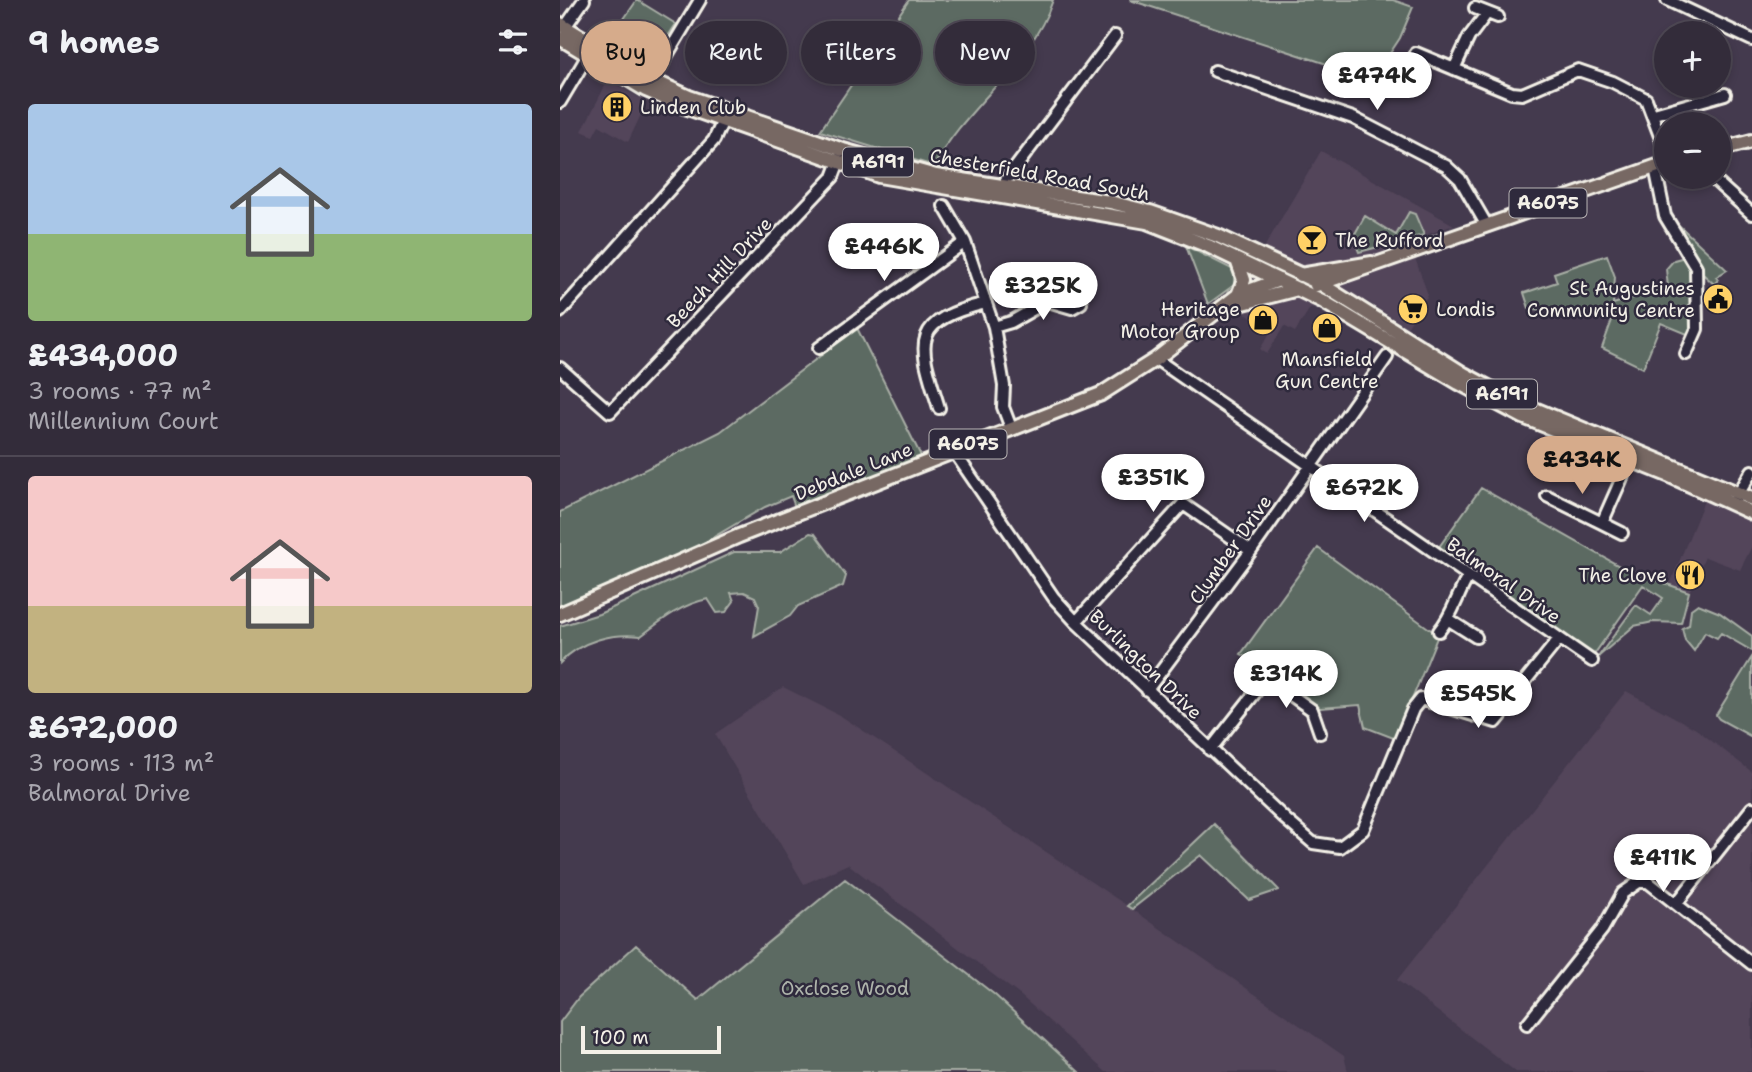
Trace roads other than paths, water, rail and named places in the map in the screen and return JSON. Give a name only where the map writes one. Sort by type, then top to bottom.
[{"type":"main road","name":"Chesterfield Road South","points":[[562,30],[581,43]]},
{"type":"main road","name":"Chesterfield Road South","points":[[649,85],[838,164],[878,176],[1004,193],[1110,202],[1150,212],[1218,236],[1321,284]]},
{"type":"main road","name":"Chesterfield Road South","points":[[725,117],[1004,193],[1147,222],[1299,289]]},
{"type":"main road","points":[[1731,147],[1752,141]]},
{"type":"main road","name":"A6075","points":[[1278,280],[1372,263],[1654,167]]},
{"type":"main road","points":[[1237,260],[1244,280],[1238,295]]},
{"type":"main road","name":"A6075","points":[[1299,289],[1358,271],[1372,263]]},
{"type":"main road","points":[[1358,271],[1348,288],[1358,308]]},
{"type":"main road","name":"Debdale Lane","points":[[560,614],[738,536],[828,504],[953,450],[1101,394],[1156,359],[1238,295],[1278,280]]},
{"type":"main road","name":"A6191","points":[[1321,284],[1464,374],[1632,456]]},
{"type":"main road","name":"Debdale Lane","points":[[1224,308],[1299,289]]},
{"type":"main road","name":"A6191","points":[[1299,289],[1513,412],[1742,498],[1752,513]]},
{"type":"street","points":[[562,30],[584,0]]},
{"type":"street","points":[[649,85],[700,0]]},
{"type":"street","points":[[1667,0],[1688,4],[1752,40]]},
{"type":"street","points":[[1454,69],[1469,37],[1492,15],[1475,8]]},
{"type":"street","points":[[1004,193],[1006,180],[1115,36]]},
{"type":"street","points":[[1416,53],[1522,94],[1570,72],[1586,72],[1642,95],[1654,114]]},
{"type":"street","points":[[560,102],[581,68]]},
{"type":"street","points":[[1215,71],[1353,118],[1447,166],[1460,179],[1486,224]]},
{"type":"street","points":[[1661,112],[1711,98]]},
{"type":"street","points":[[560,312],[715,140],[725,117]]},
{"type":"street","name":"Beech Hill Drive","points":[[560,368],[610,412],[833,177],[843,150]]},
{"type":"street","points":[[1662,189],[1665,216],[1696,267],[1697,330],[1686,354]]},
{"type":"street","points":[[1724,189],[1752,214]]},
{"type":"street","points":[[944,206],[965,242],[986,303],[1004,386],[1003,407],[1011,428]]},
{"type":"street","points":[[819,348],[965,242]]},
{"type":"street","points":[[993,327],[1012,322],[1048,301],[1072,308],[1082,303]]},
{"type":"street","points":[[939,408],[936,383],[923,351],[930,327],[946,316],[986,303]]},
{"type":"street","name":"Clumber Drive","points":[[1147,690],[1251,551],[1387,357]]},
{"type":"street","name":"Balmoral Drive","points":[[1156,359],[1592,661]]},
{"type":"street","name":"Burlington Drive","points":[[953,450],[1054,598],[1210,750],[1313,843],[1340,846],[1363,830],[1417,702],[1421,699],[1436,701],[1496,722],[1505,711]]},
{"type":"street","points":[[1602,523],[1632,456]]},
{"type":"street","points":[[1742,498],[1752,471]]},
{"type":"street","points":[[1547,496],[1622,533]]},
{"type":"street","points":[[1076,622],[1183,504],[1251,551]]},
{"type":"street","points":[[1439,631],[1449,620],[1456,595],[1468,577]]},
{"type":"street","points":[[1449,620],[1476,637]]},
{"type":"street","points":[[1517,691],[1559,639]]},
{"type":"street","points":[[1210,750],[1270,674],[1312,710],[1320,733]]},
{"type":"street","points":[[1676,904],[1752,808]]},
{"type":"street","points":[[1527,1024],[1602,930],[1616,902],[1629,886],[1648,882],[1752,964]]},
{"type":"place","name":"Linden Club","points":[[617,107]]},
{"type":"place","name":"The Rufford","points":[[1312,240]]},
{"type":"place","name":"St Augustines Community Centre","points":[[1718,299]]},
{"type":"place","name":"Londis","points":[[1413,309]]},
{"type":"place","name":"Heritage Motor Group","points":[[1263,320]]},
{"type":"place","name":"Mansfield Gun Centre","points":[[1327,328]]},
{"type":"place","name":"The Clove","points":[[1690,575]]},
{"type":"park label","name":"Oxclose Wood","points":[[845,988]]}]
